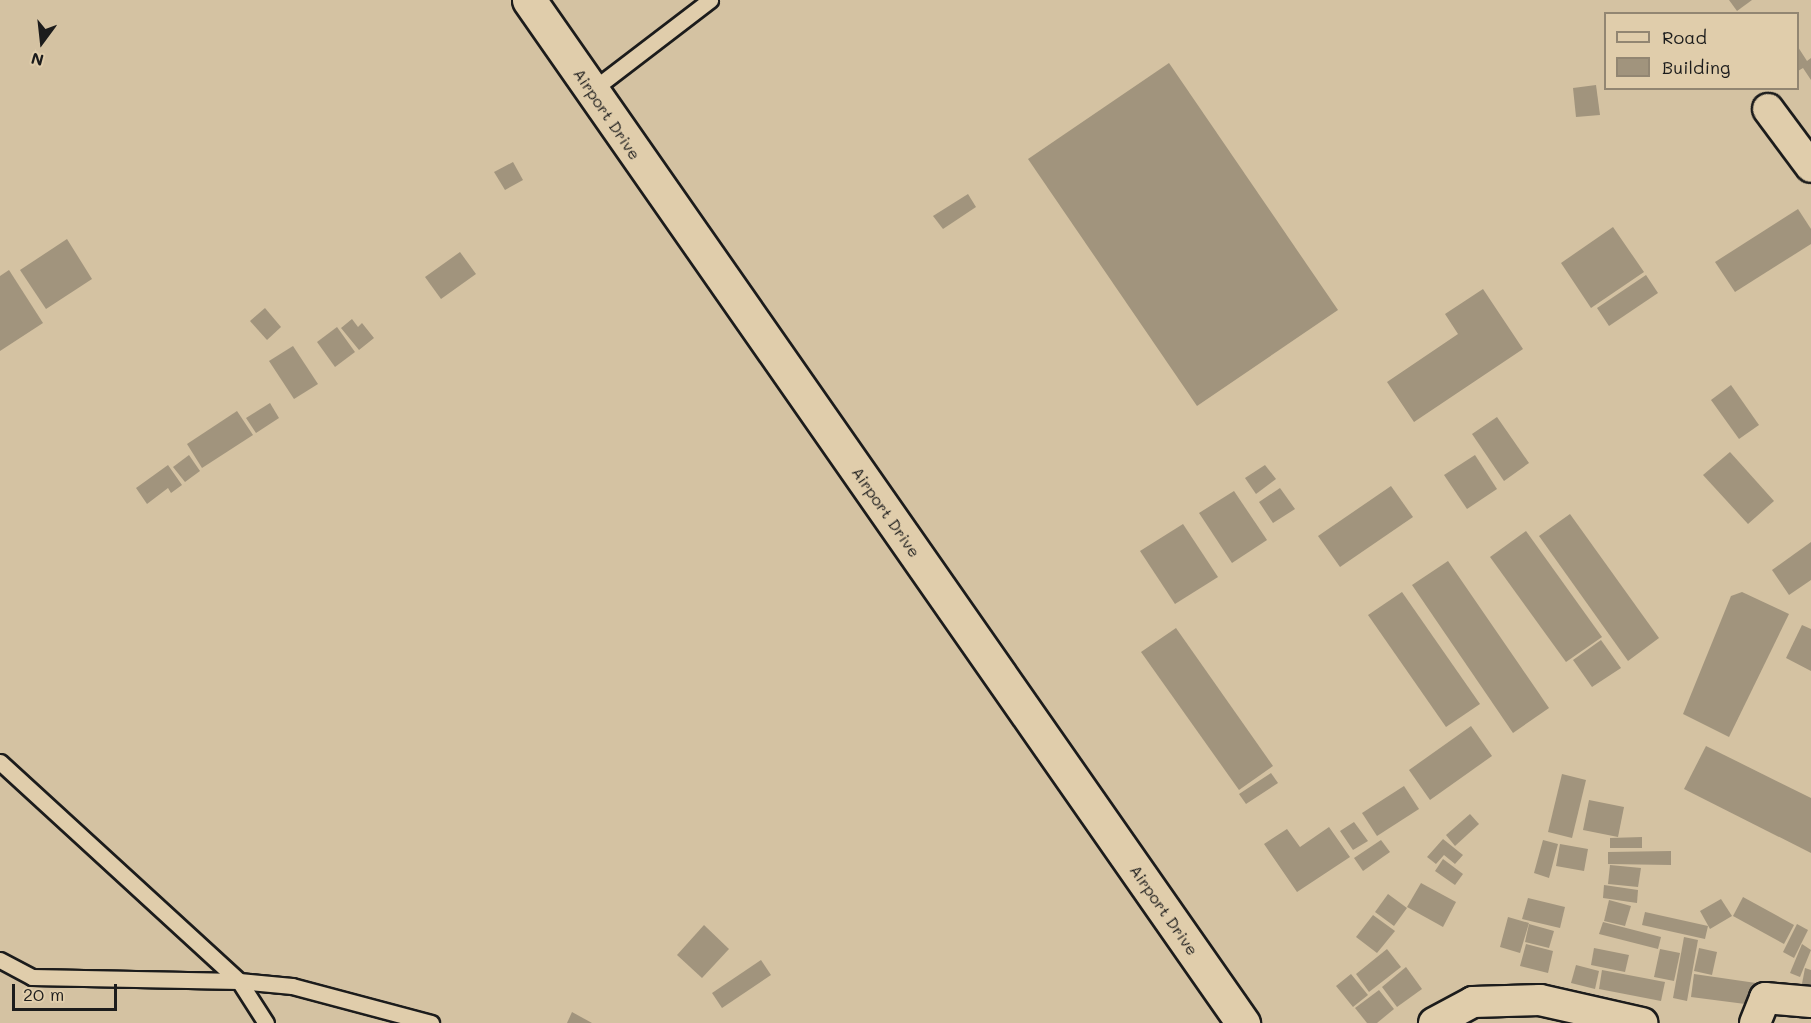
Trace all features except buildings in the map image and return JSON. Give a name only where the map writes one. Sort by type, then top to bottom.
[{"type":"main road","name":"Airport Drive","points":[[529,0],[1243,1023]]},
{"type":"street","points":[[1768,109],[1811,167]]},
{"type":"street","points":[[1755,1023],[1765,998],[1811,1002]]},
{"type":"street","points":[[1434,1023],[1473,1002],[1540,1000],[1642,1023]]},
{"type":"lane","points":[[591,90],[710,0]]},
{"type":"lane","points":[[0,762],[239,981],[266,1023]]},
{"type":"lane","points":[[0,960],[32,977],[239,981],[292,986],[431,1023]]}]
